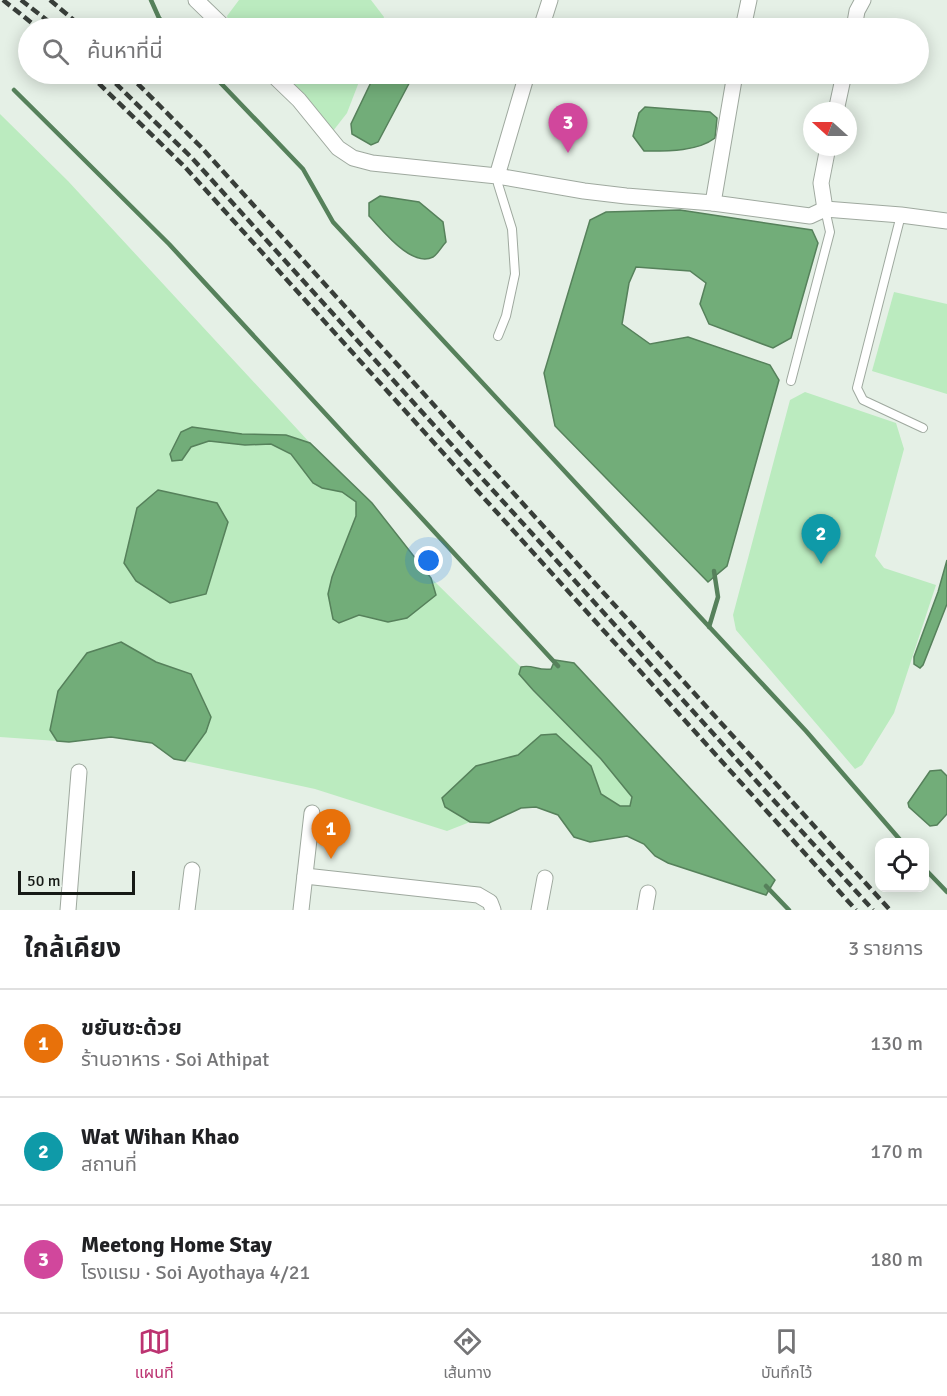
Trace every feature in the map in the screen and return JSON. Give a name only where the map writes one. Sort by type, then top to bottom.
[{"type":"street","points":[[196,0],[215,18]]},
{"type":"street","points":[[544,18],[550,0]]},
{"type":"street","points":[[745,18],[749,0]]},
{"type":"street","points":[[856,18],[862,0]]},
{"type":"street","points":[[282,84],[299,100],[338,148],[353,158],[372,163],[497,176],[584,191],[712,203],[810,216],[825,209],[901,214],[947,221]]},
{"type":"street","points":[[497,176],[524,84]]},
{"type":"street","points":[[712,203],[733,84]]},
{"type":"street","points":[[838,102],[842,84]]},
{"type":"street","points":[[825,209],[821,183],[826,156]]},
{"type":"street","points":[[68,910],[80,772]]},
{"type":"street","points":[[301,910],[312,813]]},
{"type":"street","points":[[187,910],[192,870]]},
{"type":"street","points":[[305,876],[478,895],[490,902],[493,910]]},
{"type":"street","points":[[540,910],[545,878]]},
{"type":"street","points":[[645,910],[648,893]]},
{"type":"lane","points":[[497,176],[512,229],[515,274],[506,316],[498,336]]},
{"type":"lane","points":[[791,381],[830,232],[825,209]]},
{"type":"lane","points":[[901,214],[857,388],[863,400],[923,428]]},
{"type":"shaded area","points":[[239,0],[371,0],[384,17],[228,18]]},
{"type":"shaded area","points":[[291,84],[358,84],[347,113],[333,131]]},
{"type":"shaded area","points":[[370,84],[409,84],[378,142],[371,145],[352,134],[351,124]]},
{"type":"shaded area","points":[[645,107],[710,112],[717,118],[715,138],[708,143],[690,148],[644,151],[633,136],[639,113]]},
{"type":"shaded area","points":[[0,114],[68,181],[310,443],[286,435],[242,434],[192,428],[182,460],[191,447],[209,441],[245,445],[271,444],[291,454],[313,483],[322,488],[342,492],[356,502],[356,516],[332,577],[339,623],[359,615],[388,622],[436,595],[431,578],[521,667],[519,674],[532,690],[601,759],[632,797],[630,806],[621,806],[601,794],[591,766],[541,735],[518,755],[476,766],[445,807],[470,822],[447,831],[315,789],[185,761],[206,732],[204,701],[191,674],[156,662],[121,642],[50,729],[57,741],[0,737]]},
{"type":"shaded area","points":[[380,196],[419,202],[443,222],[446,242],[435,256],[424,259],[416,257],[389,238],[369,216],[369,203]]},
{"type":"shaded area","points":[[680,210],[812,230],[818,243],[791,338],[773,348],[709,324],[700,304],[706,283],[690,271],[636,267],[629,283],[622,324],[650,344],[688,337],[770,365],[779,380],[727,566],[708,582],[555,426],[544,373],[590,220],[606,212]]},
{"type":"shaded area","points":[[894,292],[947,304],[947,394],[872,371]]},
{"type":"shaded area","points":[[805,392],[896,423],[904,449],[875,556],[884,568],[936,585],[894,713],[862,765],[855,769],[736,630],[733,615],[790,400]]},
{"type":"shaded area","points":[[192,427],[242,434],[286,435],[310,443],[372,503],[431,578],[436,595],[407,618],[388,622],[359,615],[339,623],[333,619],[328,594],[332,577],[356,516],[356,502],[342,492],[322,488],[313,483],[291,454],[271,444],[245,445],[209,441],[191,447],[182,460],[172,461],[170,454],[181,432]]},
{"type":"shaded area","points":[[158,490],[217,503],[228,522],[206,594],[170,603],[136,581],[124,563],[137,508]]},
{"type":"shaded area","points":[[947,560],[947,604],[920,668],[914,664],[914,657]]},
{"type":"shaded area","points":[[121,642],[156,662],[191,674],[211,717],[206,732],[185,761],[174,759],[152,743],[111,737],[69,742],[57,741],[50,730],[58,691],[87,653]]},
{"type":"shaded area","points":[[555,660],[574,663],[775,880],[766,895],[668,863],[655,856],[644,844],[627,836],[590,842],[574,837],[558,815],[536,807],[521,808],[489,823],[470,822],[445,807],[442,798],[476,766],[518,755],[541,735],[556,734],[591,766],[601,794],[620,806],[630,806],[632,797],[601,759],[519,674],[521,667],[525,666],[551,669]]},
{"type":"shaded area","points":[[941,770],[947,776],[947,814],[937,825],[930,826],[909,807],[908,803],[930,771]]},
{"type":"waterway","points":[[151,0],[159,18]]},
{"type":"waterway","points":[[222,84],[303,169],[333,222],[806,731],[899,838]]},
{"type":"waterway","points":[[14,90],[169,244],[558,666]]},
{"type":"waterway","points":[[709,627],[718,597],[714,571]]},
{"type":"waterway","points":[[929,873],[947,892]]},
{"type":"waterway","points":[[766,886],[789,910]]},
{"type":"railway","points":[[3,0],[26,18]]},
{"type":"railway","points":[[21,0],[44,18]]},
{"type":"railway","points":[[50,0],[71,18]]},
{"type":"railway","points":[[99,84],[184,166],[856,910]]},
{"type":"railway","points":[[116,84],[192,158],[873,910]]},
{"type":"railway","points":[[138,84],[201,147],[890,910]]},
{"type":"place","name":"Meetong Home Stay","points":[[568,153]]},
{"type":"place","name":"Wat Wihan Khao","points":[[821,564]]},
{"type":"place","name":"ขยันซะด้วย","points":[[331,859]]}]
